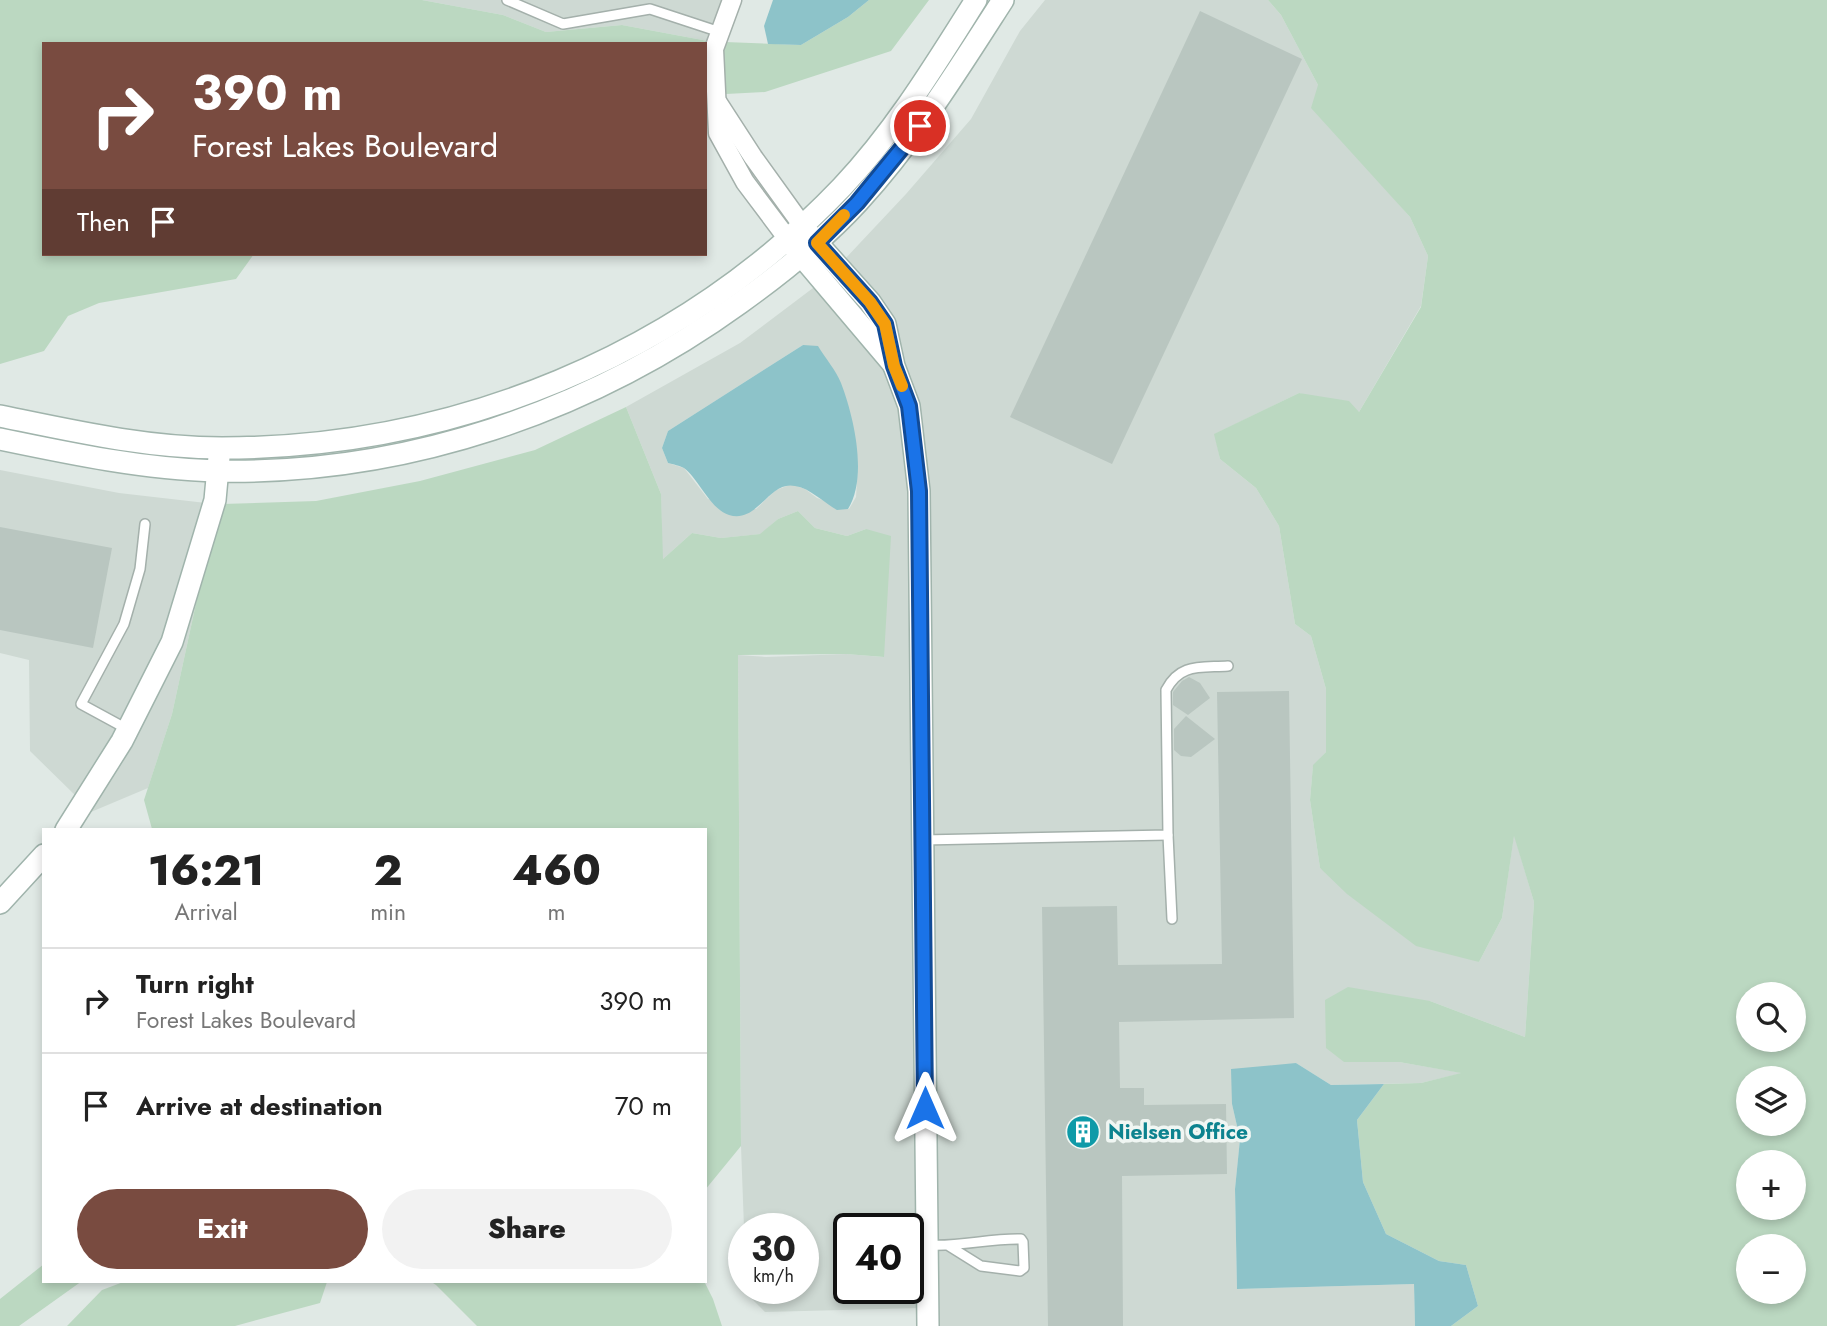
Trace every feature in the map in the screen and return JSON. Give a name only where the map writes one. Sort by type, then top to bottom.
[{"type":"main road","points":[[0,416],[117,439],[220,448],[294,446],[355,439],[421,426],[517,398],[563,381],[620,355],[692,312],[748,272],[842,187],[886,135],[926,79],[976,0]]},
{"type":"main road","points":[[0,439],[123,463],[218,471],[296,467],[360,460],[422,449],[514,423],[572,401],[673,349],[749,297],[809,249],[857,203],[905,146],[948,87],[1003,0]]},
{"type":"main road","points":[[794,231],[894,366],[909,406],[919,491],[928,1326]]},
{"type":"main road","points":[[67,828],[128,730],[172,642],[215,500],[220,448]]},
{"type":"main road","points":[[0,902],[42,857]]},
{"type":"street","points":[[732,0],[714,49],[718,103],[753,157],[794,231]]},
{"type":"lane","points":[[507,0],[563,24],[650,5],[720,32]]},
{"type":"lane","points":[[128,730],[80,704],[124,624],[140,569],[145,524]]},
{"type":"lane","points":[[1172,919],[1166,690],[1172,677],[1186,669],[1228,666]]},
{"type":"lane","points":[[923,840],[1168,835]]},
{"type":"lane","points":[[927,1245],[949,1246],[1007,1238],[1021,1239],[1024,1268],[1020,1271],[981,1266],[949,1246]]},
{"type":"shaded area","points":[[422,0],[723,0],[708,41],[622,25],[546,32],[503,15]]},
{"type":"shaded area","points":[[1045,0],[1268,0],[1281,15],[1318,85],[1369,170],[1410,217],[1428,256],[1421,306],[1359,412],[1299,393],[1215,434],[1220,459],[1256,488],[1279,526],[1295,624],[1311,636],[1326,689],[1326,752],[1313,766],[1310,800],[1320,868],[1479,962],[1502,918],[1514,834],[1534,902],[1525,1037],[1430,1001],[1344,1062],[1399,1062],[1463,1073],[1421,1083],[1331,1085],[1296,1063],[1232,1104],[1240,1139],[1235,1189],[1237,1289],[1414,1284],[1415,1326],[936,1326],[917,405],[844,260],[971,119],[1020,31]]},
{"type":"shaded area","points":[[817,285],[887,370],[901,409],[911,492],[919,1213],[833,1213],[833,1304],[920,1304],[920,1308],[765,1312],[757,1304],[819,1304],[819,1213],[743,1213],[738,655],[766,657],[846,654],[883,657],[866,529],[847,536],[815,528],[798,511],[778,519],[761,534],[721,538],[692,533],[662,560],[661,494],[626,407],[740,343]],"holes":[[[803,345],[858,465],[856,497],[849,509],[817,498],[792,484],[776,490],[756,509],[708,499],[684,468],[668,463],[662,448],[668,431]]]},
{"type":"shaded area","points":[[0,470],[119,493],[206,503],[165,639],[116,736],[77,797],[30,751],[29,660],[0,653]]},
{"type":"shaded area","points":[[205,562],[172,714],[148,788],[91,812],[89,809]]},
{"type":"green space","points":[[0,0],[422,0],[503,15],[546,32],[622,25],[708,41],[710,95],[707,95],[707,42],[42,42],[42,256],[253,256],[236,279],[99,303],[68,316],[44,351],[0,364]]},
{"type":"green space","points":[[869,0],[929,0],[891,51],[765,92],[726,94],[722,50],[725,42],[801,45],[848,17]]},
{"type":"green space","points":[[1268,0],[1827,0],[1827,1326],[1451,1326],[1478,1306],[1466,1265],[1439,1261],[1386,1234],[1363,1182],[1357,1120],[1384,1084],[1421,1083],[1461,1073],[1399,1062],[1344,1062],[1326,1048],[1325,1000],[1348,987],[1430,1001],[1525,1037],[1534,902],[1514,836],[1502,918],[1479,962],[1416,946],[1347,894],[1320,868],[1310,800],[1313,765],[1326,752],[1326,689],[1311,636],[1295,624],[1279,526],[1256,488],[1220,459],[1214,434],[1299,393],[1349,401],[1359,412],[1421,307],[1428,256],[1410,217],[1311,108],[1318,85],[1281,15]]},
{"type":"green space","points":[[626,407],[661,494],[663,559],[692,533],[721,538],[760,534],[778,519],[798,511],[815,528],[847,536],[866,529],[891,536],[884,657],[846,654],[738,655],[741,1146],[707,1188],[707,828],[152,828],[144,800],[172,714],[205,562],[222,504],[316,501],[420,481],[535,450]]},
{"type":"green space","points":[[42,1266],[42,1283],[79,1283],[19,1326],[0,1326],[0,1299]]},
{"type":"green space","points":[[121,1283],[327,1283],[320,1303],[235,1326],[67,1326],[102,1290]]},
{"type":"green space","points":[[433,1283],[705,1283],[722,1326],[477,1326]]},
{"type":"water","points":[[773,0],[869,0],[848,17],[801,45],[768,44],[764,26]]},
{"type":"water","points":[[803,345],[818,346],[836,373],[846,397],[854,429],[858,464],[854,496],[848,509],[837,510],[806,490],[786,486],[778,489],[748,513],[739,516],[722,512],[684,468],[668,463],[662,448],[668,431]]},
{"type":"water","points":[[1296,1063],[1331,1085],[1384,1084],[1357,1120],[1363,1182],[1386,1234],[1439,1261],[1466,1265],[1478,1306],[1451,1326],[1415,1326],[1414,1284],[1237,1289],[1235,1189],[1240,1139],[1232,1104],[1231,1069]]},
{"type":"building","points":[[1200,11],[1302,59],[1112,464],[1010,417]]},
{"type":"building","points":[[0,527],[112,548],[93,648],[0,630]]},
{"type":"building","points":[[1189,677],[1200,683],[1210,698],[1188,715],[1173,705],[1173,692]]},
{"type":"building","points":[[1289,691],[1294,1018],[1119,1022],[1120,1088],[1144,1088],[1144,1105],[1226,1104],[1227,1174],[1122,1176],[1123,1326],[1048,1326],[1042,907],[1117,906],[1118,965],[1222,964],[1217,692]]},
{"type":"building","points":[[1186,716],[1215,739],[1191,757],[1181,756],[1174,750],[1174,729]]},
{"type":"slow traffic","points":[[844,215],[817,243],[870,302],[885,324],[894,366],[902,386]]},
{"type":"place","name":"Nielsen Office","points":[[1083,1132]]},
{"type":"route","points":[[920,126],[857,203],[817,243],[870,302],[885,324],[894,366],[909,406],[919,491],[925,1108]]}]
